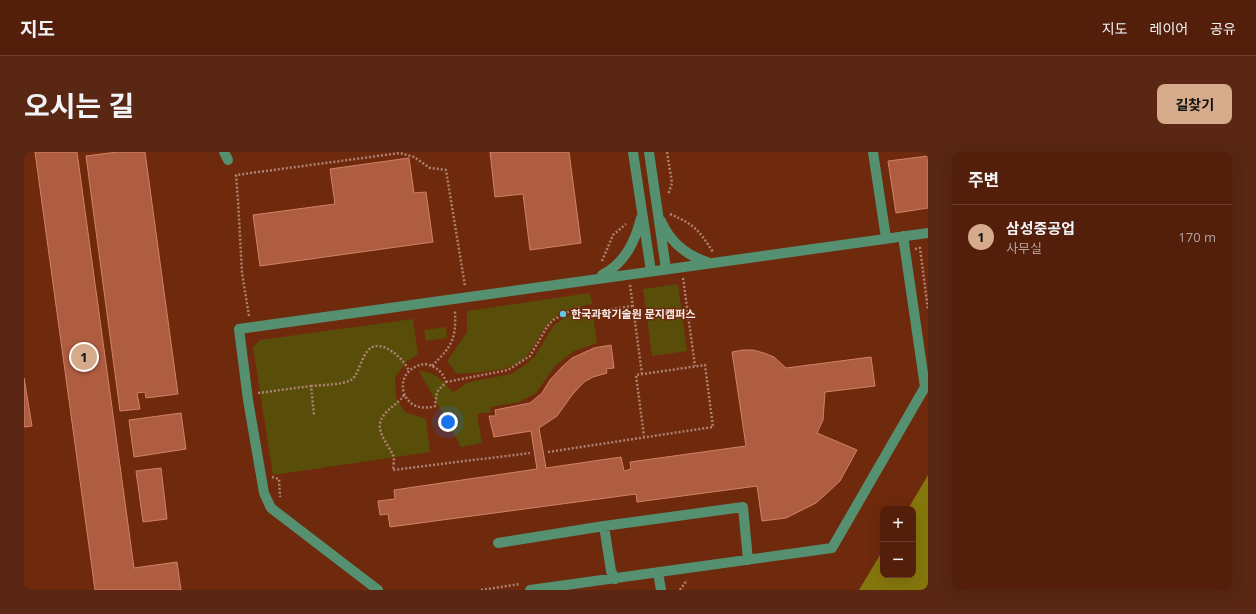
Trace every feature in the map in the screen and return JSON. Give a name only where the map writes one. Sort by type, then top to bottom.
[{"type":"lane","points":[[633,152],[650,271]]},
{"type":"lane","points":[[649,152],[666,269]]},
{"type":"lane","points":[[873,152],[886,238]]},
{"type":"lane","points":[[658,212],[664,227],[682,250],[694,258],[709,263]]},
{"type":"lane","points":[[594,279],[612,270],[624,256],[636,235],[642,214]]},
{"type":"lane","points":[[378,590],[271,508],[264,493],[248,400],[239,329],[928,232]]},
{"type":"lane","points":[[526,587],[543,589],[832,548],[925,386],[903,236]]},
{"type":"lane","points":[[498,543],[604,526],[743,507],[748,560]]},
{"type":"lane","points":[[604,526],[611,571],[615,579]]},
{"type":"lane","points":[[658,572],[661,590]]},
{"type":"path","points":[[667,152],[672,183],[667,200]]},
{"type":"path","points":[[254,316],[248,316],[242,273],[236,175],[400,153],[414,157],[430,168],[446,170],[465,287],[472,286]]},
{"type":"path","points":[[668,210],[669,214],[686,221],[700,232],[713,252]]},
{"type":"path","points":[[601,262],[613,235],[628,223]]},
{"type":"path","points":[[683,278],[695,366]]},
{"type":"path","points":[[630,285],[642,374]]},
{"type":"path","points":[[432,366],[444,355],[453,341],[455,325],[453,299]]},
{"type":"path","points":[[446,382],[444,375],[439,369],[425,364],[418,365],[409,371],[403,381],[404,395],[414,406],[428,408],[435,406],[437,392],[446,382],[508,370],[530,356],[547,327],[553,320],[572,310],[579,308],[576,315],[632,306]]},
{"type":"path","points":[[257,393],[342,383],[352,380],[366,353],[371,348],[377,346],[384,347],[396,354],[409,371]]},
{"type":"path","points":[[548,452],[644,436],[713,427],[705,365],[636,375],[644,436]]},
{"type":"path","points":[[256,386],[258,401]]},
{"type":"path","points":[[311,386],[314,415]]},
{"type":"path","points":[[404,395],[388,409],[380,423],[382,436],[394,456],[393,470],[530,453]]},
{"type":"path","points":[[271,476],[279,479],[280,503]]},
{"type":"path","points":[[680,590],[687,580],[694,579]]},
{"type":"path","points":[[480,590],[526,587]]},
{"type":"shaded area","points":[[678,284],[687,351],[652,356],[643,289]]},
{"type":"shaded area","points":[[590,293],[592,304],[568,310],[555,318],[544,329],[528,355],[516,364],[500,370],[457,374],[447,361],[467,332],[467,311]]},
{"type":"shaded area","points":[[592,308],[597,343],[574,351],[555,366],[536,393],[519,402],[490,407],[491,412],[477,414],[482,443],[461,447],[419,371],[435,375],[453,392],[469,382],[511,374],[535,356],[554,325],[568,316]]},
{"type":"shaded area","points":[[413,319],[418,355],[407,361],[395,377],[396,398],[405,412],[426,419],[430,452],[273,475],[253,347],[260,340]]},
{"type":"shaded area","points":[[446,327],[447,338],[426,341],[424,330]]},
{"type":"shaded area","points":[[928,475],[928,590],[859,590],[880,555],[880,578],[916,578],[916,506],[910,506]]},
{"type":"building","points":[[35,152],[77,152],[134,568],[177,562],[181,590],[95,590]]},
{"type":"building","points":[[117,152],[145,152],[178,394],[146,398],[145,392],[137,393],[140,409],[120,411],[86,156]]},
{"type":"building","points":[[490,152],[569,152],[581,243],[530,250],[523,194],[495,197]]},
{"type":"building","points":[[928,156],[928,208],[896,213],[888,161]]},
{"type":"building","points":[[409,158],[414,193],[426,192],[433,242],[260,266],[253,215],[335,204],[330,169]]},
{"type":"building","points":[[611,345],[614,368],[606,369],[607,373],[593,377],[584,382],[572,395],[557,416],[539,428],[546,468],[621,457],[624,471],[631,469],[630,462],[746,446],[732,352],[743,350],[753,350],[774,357],[786,368],[871,357],[875,386],[825,392],[823,420],[817,433],[857,450],[840,481],[816,503],[786,518],[762,521],[757,486],[637,502],[636,494],[390,527],[388,514],[380,515],[378,501],[395,499],[394,490],[537,469],[531,431],[494,437],[489,416],[496,416],[495,410],[530,403],[542,393],[550,380],[572,358],[594,348]]},
{"type":"building","points":[[24,378],[32,426],[24,427]]},
{"type":"building","points":[[181,413],[186,449],[134,457],[129,420]]},
{"type":"building","points":[[161,468],[167,519],[143,522],[136,471]]},
{"type":"place","name":"한국과학기술원 문지캠퍼스","points":[[563,314]]},
{"type":"place","name":"삼성중공업","points":[[84,357]]}]
